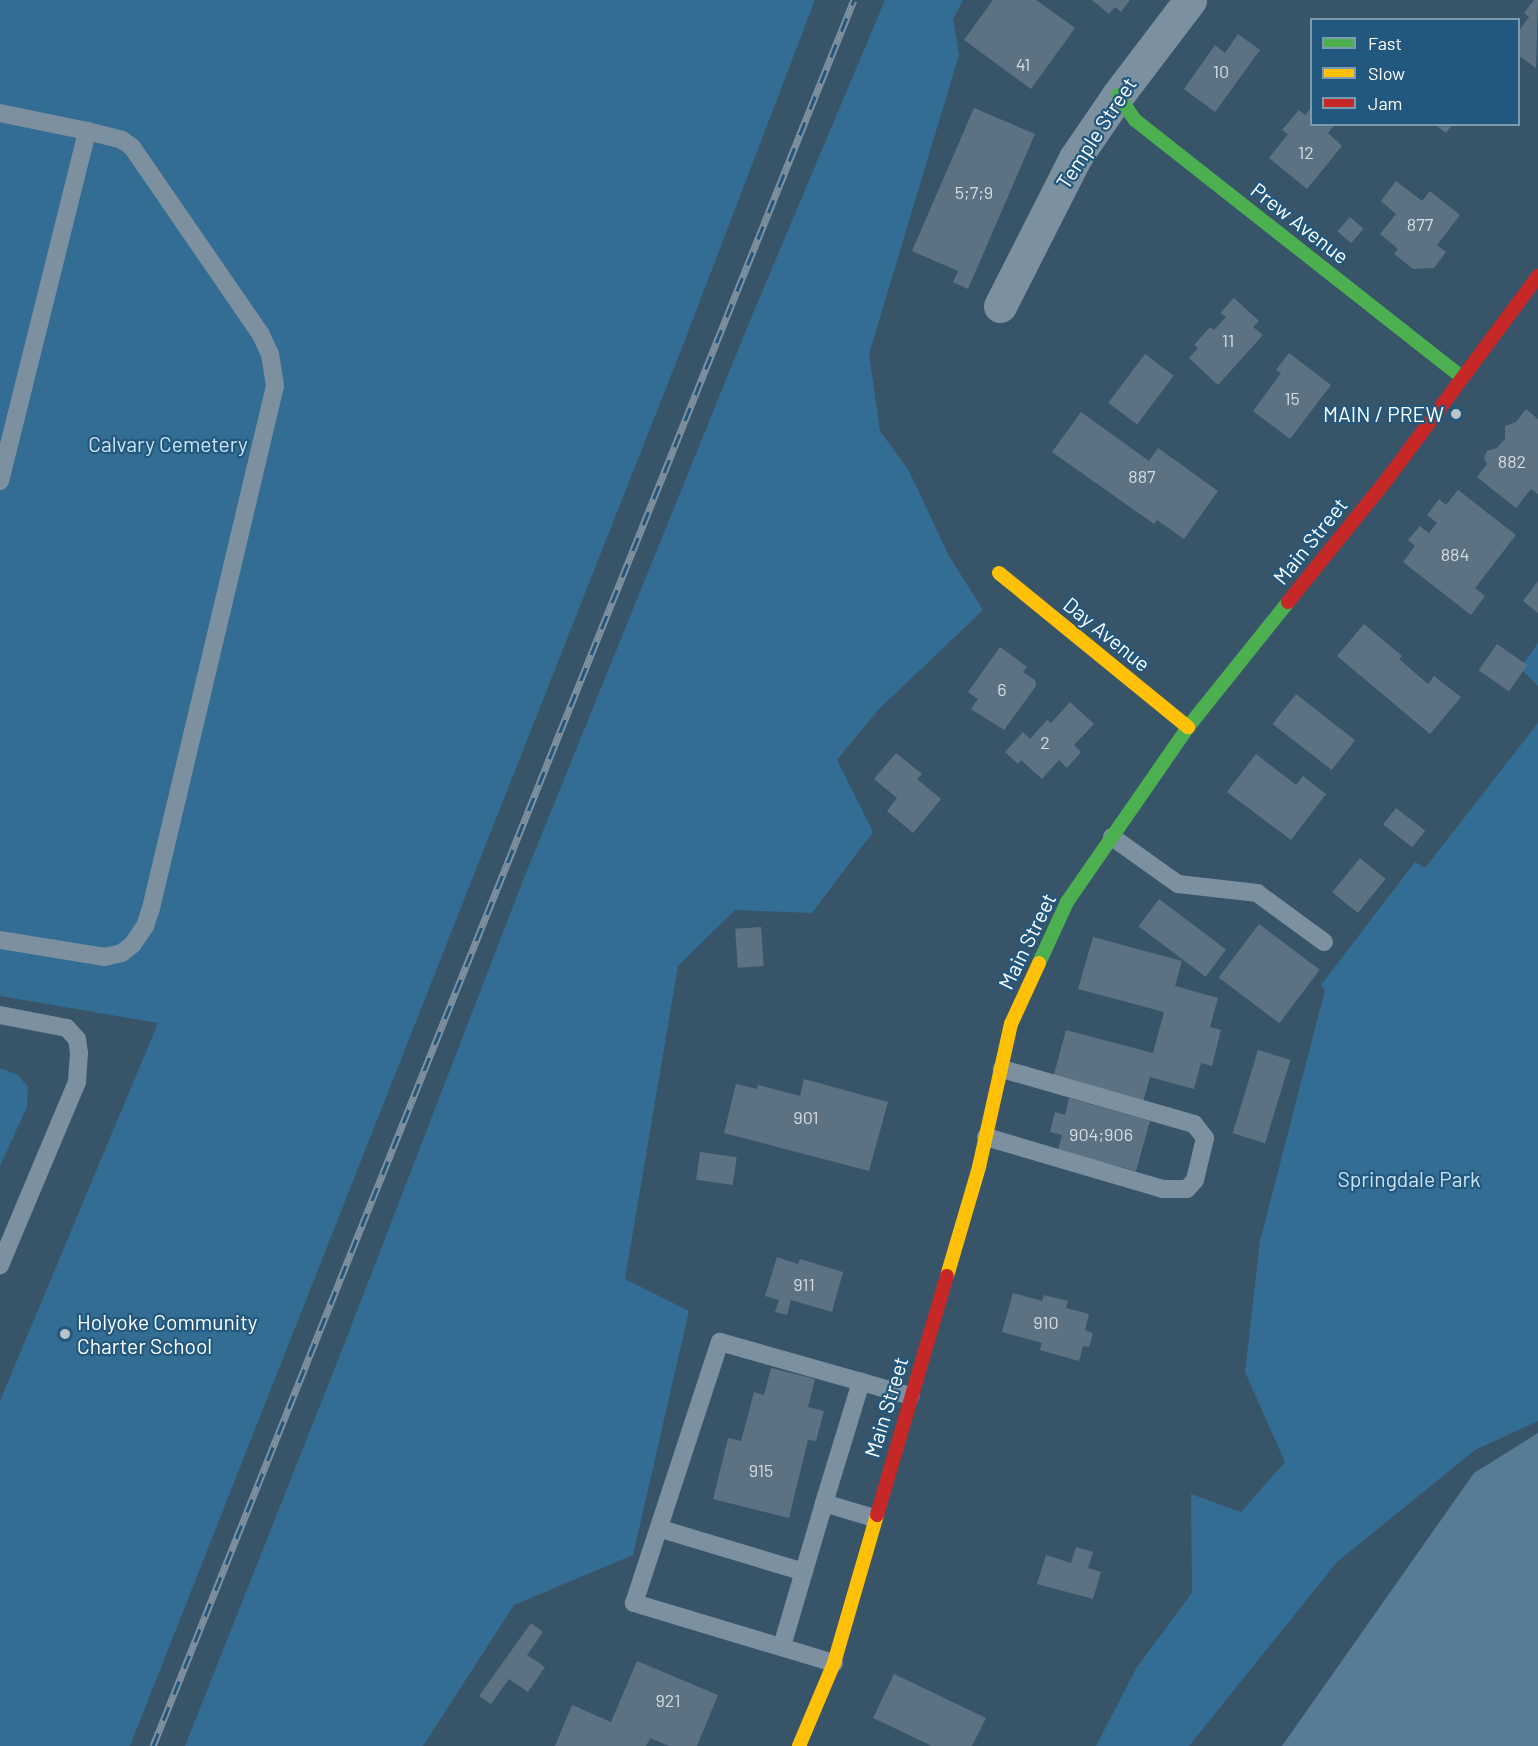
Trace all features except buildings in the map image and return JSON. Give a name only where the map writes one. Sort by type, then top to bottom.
[{"type":"main road","name":"Prew Avenue","points":[[1118,95],[1135,120],[1462,377]]},
{"type":"main road","name":"Main Street","points":[[799,1746],[834,1663],[874,1518],[986,1137],[1011,1024],[1067,902],[1188,727],[1388,478],[1538,276]]},
{"type":"main road","name":"Day Avenue","points":[[999,573],[1188,727]]},
{"type":"street","name":"Temple Street","points":[[1000,306],[1075,158],[1118,95],[1190,0]]},
{"type":"lane","points":[[0,113],[122,140],[140,155],[261,335],[273,366],[274,398],[145,926],[133,944],[122,953],[105,957],[0,940]]},
{"type":"lane","points":[[0,481],[87,131]]},
{"type":"lane","points":[[1112,837],[1178,884],[1257,893],[1324,942]]},
{"type":"lane","points":[[0,1015],[67,1028],[77,1039],[79,1053],[77,1082],[0,1265]]},
{"type":"lane","points":[[986,1137],[1163,1189],[1187,1190],[1195,1180],[1205,1138],[1194,1124],[1002,1069]]},
{"type":"lane","points":[[834,1663],[634,1603],[661,1529],[720,1342],[911,1396]]},
{"type":"lane","points":[[782,1646],[861,1382]]},
{"type":"lane","points":[[824,1503],[874,1518]]},
{"type":"lane","points":[[661,1529],[804,1572]]},
{"type":"green space","name":"Calvary Cemetery","points":[[0,0],[815,0],[685,340],[130,1746],[0,1746],[0,1401],[158,1023],[0,996]]},
{"type":"green space","points":[[885,0],[963,0],[953,19],[959,55],[869,354],[880,431],[909,471],[949,556],[983,610],[878,710],[837,760],[873,832],[812,913],[735,910],[678,966],[625,1279],[689,1311],[633,1555],[514,1605],[423,1746],[185,1746],[340,1355],[524,878],[749,323]]},
{"type":"green space","points":[[1538,643],[1538,686],[1520,668]]},
{"type":"green space","name":"Springdale Park","points":[[1538,723],[1538,1421],[1475,1450],[1337,1562],[1189,1746],[1096,1746],[1137,1667],[1192,1593],[1191,1494],[1241,1512],[1285,1462],[1245,1372],[1260,1241],[1325,990],[1321,985],[1415,862],[1425,868]]},
{"type":"green space","points":[[0,1068],[18,1075],[28,1087],[27,1107],[0,1166]]},
{"type":"shaded area","points":[[1538,1433],[1538,1746],[1282,1746],[1474,1473]]},
{"type":"railway","points":[[153,1746],[854,0]]},
{"type":"traffic: fast","points":[[1118,95],[1135,120],[1462,377]]},
{"type":"traffic: fast","points":[[1039,963],[1067,902],[1188,727],[1288,602]]},
{"type":"traffic: slow","points":[[999,573],[1188,727]]},
{"type":"traffic: slow","points":[[947,1276],[979,1167],[1011,1024],[1039,963]]},
{"type":"traffic: slow","points":[[799,1746],[834,1663],[877,1515]]},
{"type":"traffic: jam","points":[[1288,602],[1388,478],[1538,276]]},
{"type":"traffic: jam","points":[[877,1515],[947,1276]]},
{"type":"place","name":"MAIN / PREW","points":[[1456,414]]},
{"type":"place","name":"Holyoke Community Charter School","points":[[65,1334]]}]
